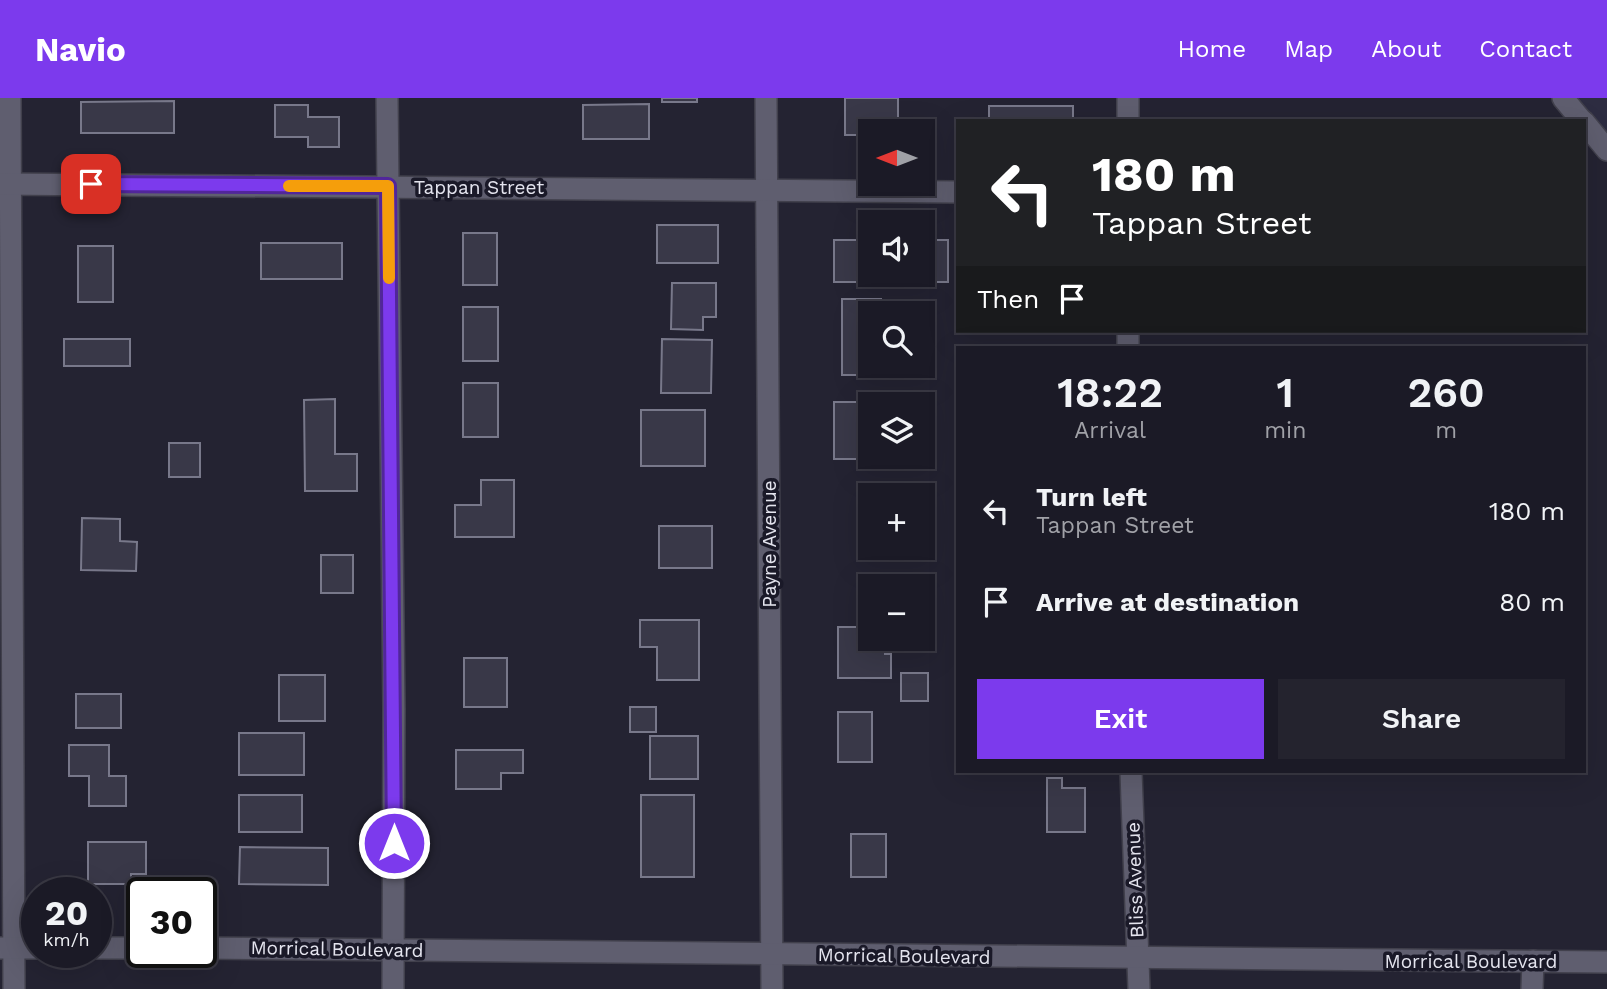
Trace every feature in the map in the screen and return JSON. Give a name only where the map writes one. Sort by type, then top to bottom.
[{"type":"street","points":[[10,98],[5,184],[7,948],[14,989]]},
{"type":"street","points":[[387,98],[394,709],[393,989]]},
{"type":"street","name":"Payne Avenue","points":[[766,98],[772,989]]},
{"type":"street","points":[[1128,98],[1128,119]]},
{"type":"street","points":[[1563,98],[1580,119]]},
{"type":"street","points":[[1586,126],[1607,150]]},
{"type":"street","name":"Tappan Street","points":[[5,184],[956,192]]},
{"type":"street","name":"Bliss Avenue","points":[[1131,773],[1139,989]]},
{"type":"street","name":"Morrical Boulevard","points":[[217,948],[1607,962]]},
{"type":"street","points":[[1532,989],[1533,961]]},
{"type":"shaded area","points":[[1563,98],[1607,98],[1607,150],[1586,125],[1586,119],[1581,119]]},
{"type":"building","points":[[662,98],[697,98],[697,102],[662,102]]},
{"type":"building","points":[[845,98],[898,98],[898,119],[858,119],[858,135],[845,135]]},
{"type":"building","points":[[174,101],[174,133],[81,133],[81,102]]},
{"type":"building","points":[[649,104],[649,139],[583,139],[583,105]]},
{"type":"building","points":[[275,105],[308,105],[308,117],[339,117],[339,147],[308,147],[308,137],[275,137]]},
{"type":"building","points":[[989,106],[1073,106],[1073,119],[989,119]]},
{"type":"building","points":[[657,225],[718,225],[718,263],[657,263]]},
{"type":"building","points":[[463,233],[497,233],[497,285],[463,285]]},
{"type":"building","points":[[834,240],[858,240],[858,282],[834,282]]},
{"type":"building","points":[[935,240],[948,240],[948,282],[935,282]]},
{"type":"building","points":[[261,243],[342,243],[342,279],[261,279]]},
{"type":"building","points":[[78,246],[113,246],[113,302],[78,302]]},
{"type":"building","points":[[672,283],[716,283],[716,317],[703,317],[703,330],[671,329]]},
{"type":"building","points":[[842,299],[881,299],[858,301],[858,375],[842,375]]},
{"type":"building","points":[[463,307],[498,307],[498,361],[463,361]]},
{"type":"building","points":[[64,339],[130,339],[130,366],[64,366]]},
{"type":"building","points":[[662,339],[712,340],[711,393],[661,393]]},
{"type":"building","points":[[463,383],[498,383],[498,437],[463,437]]},
{"type":"building","points":[[335,399],[335,454],[357,454],[357,491],[305,491],[304,400]]},
{"type":"building","points":[[834,402],[858,402],[858,459],[834,459]]},
{"type":"building","points":[[641,410],[705,410],[705,466],[641,466]]},
{"type":"building","points":[[169,443],[200,443],[200,477],[169,477]]},
{"type":"building","points":[[481,480],[514,480],[514,537],[455,537],[455,505],[481,505]]},
{"type":"building","points":[[82,518],[120,519],[120,541],[137,542],[136,571],[81,570]]},
{"type":"building","points":[[659,526],[712,526],[712,568],[659,568]]},
{"type":"building","points":[[321,555],[353,555],[353,593],[321,593]]},
{"type":"building","points":[[640,620],[699,620],[699,680],[657,680],[657,647],[640,647]]},
{"type":"building","points":[[838,627],[858,627],[858,651],[885,651],[885,654],[891,654],[891,678],[838,678]]},
{"type":"building","points":[[464,658],[507,658],[507,707],[464,707]]},
{"type":"building","points":[[901,673],[928,673],[928,701],[901,701]]},
{"type":"building","points":[[279,675],[325,675],[325,721],[279,721]]},
{"type":"building","points":[[76,694],[121,694],[121,728],[76,728]]},
{"type":"building","points":[[630,707],[656,707],[656,732],[630,732]]},
{"type":"building","points":[[838,712],[872,712],[872,762],[838,762]]},
{"type":"building","points":[[239,733],[304,733],[304,775],[239,775]]},
{"type":"building","points":[[650,736],[698,736],[698,779],[650,779]]},
{"type":"building","points":[[69,745],[109,745],[109,776],[126,776],[126,806],[89,806],[89,776],[69,776]]},
{"type":"building","points":[[456,750],[523,750],[523,773],[501,773],[501,789],[456,789]]},
{"type":"building","points":[[1047,778],[1062,778],[1062,788],[1085,788],[1085,832],[1047,832]]},
{"type":"building","points":[[239,795],[302,795],[302,832],[239,832]]},
{"type":"building","points":[[641,795],[694,795],[694,877],[641,877]]},
{"type":"building","points":[[851,834],[886,834],[886,877],[851,877]]},
{"type":"building","points":[[88,842],[146,842],[146,874],[131,874],[131,877],[126,877],[126,884],[112,884],[112,877],[88,877]]},
{"type":"building","points":[[240,847],[328,848],[328,885],[239,884]]},
{"type":"slow traffic","points":[[289,186],[388,186],[389,278]]},
{"type":"route","points":[[91,184],[388,186],[394,843]]}]
